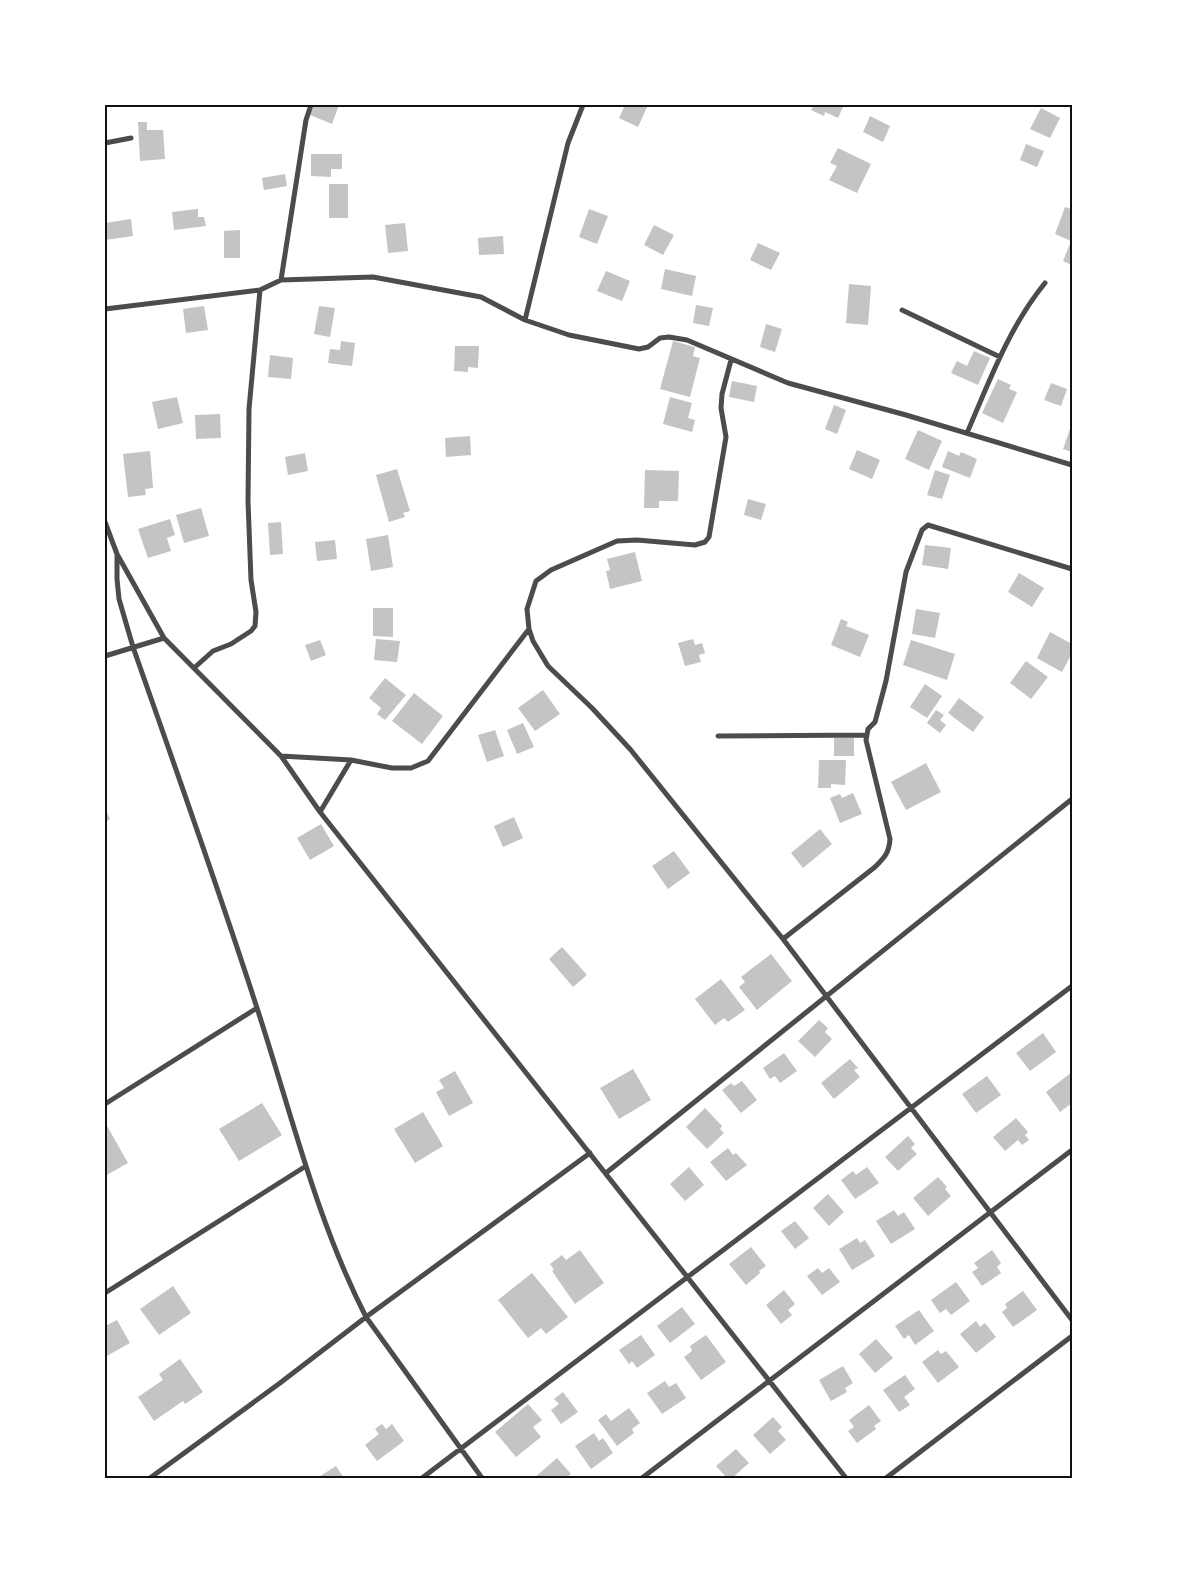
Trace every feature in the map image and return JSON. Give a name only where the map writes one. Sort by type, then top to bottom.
[{"type":"street","points":[[281,280],[306,120],[311,105]]},
{"type":"street","points":[[525,320],[568,143],[583,105]]},
{"type":"street","points":[[105,143],[132,138]]},
{"type":"street","points":[[105,309],[260,290],[281,280],[373,277],[482,297],[525,320],[570,335],[639,349],[648,347],[660,338],[668,337],[688,340],[788,383],[967,433],[1072,465]]},
{"type":"street","points":[[967,433],[1000,357],[1032,299],[1045,284]]},
{"type":"street","points":[[194,668],[214,650],[230,644],[255,626],[256,612],[251,580],[248,501],[249,409],[260,290]]},
{"type":"street","points":[[902,310],[1000,357]]},
{"type":"street","points":[[731,360],[722,394],[721,408],[726,437],[709,537],[702,544],[695,545],[637,540],[617,542],[551,570],[536,581],[527,609],[529,629],[533,641],[548,666],[592,708],[630,749],[783,939],[1072,1320]]},
{"type":"street","points":[[105,522],[118,554],[164,638],[281,756],[320,812],[846,1478]]},
{"type":"street","points":[[783,939],[875,867],[886,856],[889,849],[890,839],[866,735],[868,729],[875,722],[886,681],[906,572],[922,530],[928,525],[1072,569]]},
{"type":"street","points":[[118,554],[117,579],[119,599],[133,648],[257,1008],[306,1166],[338,1257],[366,1317],[482,1478]]},
{"type":"street","points":[[281,756],[351,760],[392,768],[411,768],[428,761],[529,629]]},
{"type":"street","points":[[105,656],[164,638]]},
{"type":"street","points":[[718,736],[866,735]]},
{"type":"street","points":[[320,812],[351,760]]},
{"type":"street","points":[[606,1173],[1072,799]]},
{"type":"street","points":[[422,1478],[1072,986]]},
{"type":"street","points":[[105,1104],[257,1008]]},
{"type":"street","points":[[642,1478],[1072,1150]]},
{"type":"street","points":[[150,1478],[590,1153]]},
{"type":"street","points":[[105,1293],[306,1166]]},
{"type":"street","points":[[886,1478],[1072,1336]]},
{"type":"building","points":[[314,105],[339,105],[332,124],[310,115]]},
{"type":"building","points":[[625,105],[648,105],[638,127],[619,118]]},
{"type":"building","points":[[814,105],[844,105],[838,118],[825,112],[824,116],[811,110]]},
{"type":"building","points":[[1041,108],[1060,118],[1050,138],[1030,129]]},
{"type":"building","points":[[870,116],[890,126],[883,142],[863,132]]},
{"type":"building","points":[[138,122],[147,122],[147,130],[163,130],[165,159],[140,161]]},
{"type":"building","points":[[1026,144],[1044,151],[1037,167],[1020,160]]},
{"type":"building","points":[[838,148],[871,164],[857,193],[829,180],[837,166],[830,163]]},
{"type":"building","points":[[311,154],[342,154],[342,169],[331,169],[331,177],[311,176]]},
{"type":"building","points":[[285,174],[287,186],[264,190],[262,178]]},
{"type":"building","points":[[329,184],[348,184],[348,218],[329,218]]},
{"type":"building","points":[[1065,207],[1072,209],[1072,265],[1063,261],[1071,241],[1055,234]]},
{"type":"building","points":[[198,209],[198,217],[204,217],[206,226],[174,230],[172,212]]},
{"type":"building","points":[[589,209],[608,216],[597,244],[579,237]]},
{"type":"building","points":[[131,219],[133,236],[105,240],[105,223]]},
{"type":"building","points":[[405,223],[408,251],[388,253],[385,225]]},
{"type":"building","points":[[654,225],[674,235],[663,255],[644,245]]},
{"type":"building","points":[[240,230],[240,258],[224,258],[224,231]]},
{"type":"building","points":[[503,236],[504,254],[479,255],[478,238]]},
{"type":"building","points":[[758,243],[780,253],[771,270],[750,260]]},
{"type":"building","points":[[665,269],[696,276],[692,296],[661,289]]},
{"type":"building","points":[[606,271],[630,281],[622,301],[597,291]]},
{"type":"building","points":[[849,284],[871,286],[868,325],[846,323]]},
{"type":"building","points":[[696,305],[713,308],[709,326],[693,323]]},
{"type":"building","points":[[204,306],[208,330],[186,333],[183,309]]},
{"type":"building","points":[[319,306],[335,308],[330,337],[314,334]]},
{"type":"building","points":[[766,324],[782,329],[775,352],[760,347]]},
{"type":"building","points":[[341,341],[355,343],[352,366],[328,363],[330,349],[340,350]]},
{"type":"building","points":[[673,341],[695,347],[693,356],[700,358],[690,397],[660,389]]},
{"type":"building","points":[[455,346],[479,346],[478,368],[468,367],[468,372],[454,371]]},
{"type":"building","points":[[974,351],[990,358],[978,385],[951,373],[957,361],[967,366]]},
{"type":"building","points":[[270,355],[293,358],[291,379],[268,377]]},
{"type":"building","points":[[998,379],[1011,385],[1009,389],[1017,392],[1003,423],[982,413]]},
{"type":"building","points":[[732,381],[757,386],[754,402],[729,397]]},
{"type":"building","points":[[1051,383],[1067,389],[1061,406],[1044,400]]},
{"type":"building","points":[[177,397],[183,423],[158,429],[152,402]]},
{"type":"building","points":[[670,397],[692,403],[688,418],[695,420],[692,432],[663,424]]},
{"type":"building","points":[[834,405],[846,410],[837,434],[825,429]]},
{"type":"building","points":[[220,414],[221,438],[196,439],[195,415]]},
{"type":"building","points":[[1070,429],[1072,430],[1072,452],[1063,449]]},
{"type":"building","points":[[918,430],[942,441],[929,470],[905,459]]},
{"type":"building","points":[[470,436],[471,455],[446,457],[445,438]]},
{"type":"building","points":[[857,450],[880,460],[872,479],[849,469]]},
{"type":"building","points":[[150,451],[153,488],[145,489],[146,495],[128,497],[123,454]]},
{"type":"building","points":[[948,451],[959,456],[961,452],[977,459],[970,478],[942,467]]},
{"type":"building","points":[[305,453],[308,471],[288,475],[285,457]]},
{"type":"building","points":[[397,469],[410,511],[403,513],[405,517],[389,522],[376,475]]},
{"type":"building","points":[[645,470],[679,471],[678,501],[659,501],[659,508],[644,508]]},
{"type":"building","points":[[935,470],[950,475],[942,499],[927,495]]},
{"type":"building","points":[[748,499],[766,504],[761,520],[744,515]]},
{"type":"building","points":[[201,508],[209,536],[184,543],[176,515]]},
{"type":"building","points":[[170,519],[175,535],[167,538],[171,551],[148,558],[138,529]]},
{"type":"building","points":[[281,522],[283,554],[270,555],[268,523]]},
{"type":"building","points":[[388,535],[393,567],[371,571],[366,539]]},
{"type":"building","points":[[335,540],[337,559],[317,561],[315,542]]},
{"type":"building","points":[[925,545],[951,548],[948,569],[922,565]]},
{"type":"building","points":[[635,552],[642,581],[610,589],[606,571],[610,570],[607,559]]},
{"type":"building","points":[[1019,573],[1044,588],[1032,607],[1008,592]]},
{"type":"building","points":[[373,608],[393,608],[393,637],[373,636]]},
{"type":"building","points":[[916,609],[940,613],[935,638],[912,634]]},
{"type":"building","points":[[841,619],[848,622],[846,626],[869,635],[860,657],[831,645]]},
{"type":"building","points":[[1050,632],[1072,644],[1072,653],[1062,672],[1037,658]]},
{"type":"building","points":[[376,639],[400,641],[397,662],[374,660]]},
{"type":"building","points":[[693,639],[695,645],[702,643],[705,653],[699,655],[701,662],[685,666],[678,643]]},
{"type":"building","points":[[320,640],[326,655],[311,661],[305,645]]},
{"type":"building","points":[[911,640],[955,654],[947,680],[903,665]]},
{"type":"building","points":[[1026,661],[1048,677],[1031,699],[1010,683]]},
{"type":"building","points":[[385,678],[406,695],[385,720],[377,714],[381,708],[369,698]]},
{"type":"building","points":[[925,684],[942,696],[927,718],[910,707]]},
{"type":"building","points":[[543,690],[560,714],[535,731],[518,708]]},
{"type":"building","points":[[414,693],[443,716],[422,744],[392,721]]},
{"type":"building","points":[[959,698],[984,717],[973,732],[948,713]]},
{"type":"building","points":[[936,710],[944,715],[940,720],[946,725],[940,733],[927,723]]},
{"type":"building","points":[[523,723],[534,747],[517,754],[507,730]]},
{"type":"building","points":[[495,730],[504,756],[487,762],[478,735]]},
{"type":"building","points":[[834,738],[854,738],[854,756],[834,756]]},
{"type":"building","points":[[819,760],[846,760],[845,785],[831,784],[831,788],[818,788]]},
{"type":"building","points":[[926,763],[941,792],[906,810],[891,782]]},
{"type":"building","points":[[853,793],[862,814],[840,823],[830,798],[840,794],[842,798]]},
{"type":"building","points":[[105,808],[110,819],[105,822]]},
{"type":"building","points":[[514,817],[523,838],[503,847],[494,826]]},
{"type":"building","points":[[321,824],[334,846],[310,860],[297,838]]},
{"type":"building","points":[[820,829],[832,844],[803,868],[791,853]]},
{"type":"building","points":[[674,851],[690,873],[668,889],[652,866]]},
{"type":"building","points":[[562,947],[587,975],[573,987],[549,959]]},
{"type":"building","points":[[771,954],[792,981],[757,1010],[739,987],[745,982],[741,977]]},
{"type":"building","points":[[721,979],[745,1010],[728,1022],[724,1018],[715,1025],[695,999]]},
{"type":"building","points":[[819,1020],[828,1028],[825,1032],[832,1039],[815,1057],[798,1041]]},
{"type":"building","points":[[1043,1033],[1056,1052],[1030,1071],[1016,1053]]},
{"type":"building","points":[[784,1053],[797,1071],[780,1083],[775,1076],[770,1079],[763,1068]]},
{"type":"building","points":[[850,1059],[858,1068],[854,1070],[860,1077],[834,1099],[821,1083]]},
{"type":"building","points":[[633,1069],[651,1100],[619,1119],[600,1088]]},
{"type":"building","points":[[455,1071],[473,1103],[449,1116],[436,1092],[444,1088],[439,1080]]},
{"type":"building","points":[[1072,1072],[1072,1103],[1060,1112],[1046,1092]]},
{"type":"building","points":[[987,1076],[1001,1095],[976,1113],[962,1094]]},
{"type":"building","points":[[742,1081],[757,1100],[741,1113],[722,1090],[731,1083],[734,1086]]},
{"type":"building","points":[[262,1103],[282,1135],[239,1161],[219,1129]]},
{"type":"building","points":[[705,1108],[722,1126],[720,1129],[724,1133],[707,1149],[686,1127]]},
{"type":"building","points":[[423,1112],[443,1146],[415,1163],[394,1129]]},
{"type":"building","points":[[1016,1118],[1028,1132],[1025,1135],[1029,1140],[1022,1145],[1018,1140],[1005,1151],[993,1137]]},
{"type":"building","points":[[105,1125],[128,1163],[105,1176]]},
{"type":"building","points":[[908,1136],[915,1144],[911,1148],[917,1154],[898,1171],[885,1157]]},
{"type":"building","points":[[728,1148],[733,1155],[736,1153],[747,1165],[726,1181],[710,1162]]},
{"type":"building","points":[[689,1167],[704,1185],[685,1201],[670,1184]]},
{"type":"building","points":[[867,1167],[879,1183],[855,1199],[841,1180],[853,1171],[856,1175]]},
{"type":"building","points":[[938,1177],[947,1187],[945,1189],[951,1196],[928,1216],[913,1198]]},
{"type":"building","points":[[828,1194],[844,1212],[829,1226],[813,1208]]},
{"type":"building","points":[[894,1210],[898,1216],[904,1212],[915,1229],[891,1244],[876,1221]]},
{"type":"building","points":[[795,1221],[809,1238],[795,1249],[781,1231]]},
{"type":"building","points":[[857,1238],[860,1243],[865,1240],[875,1256],[852,1270],[839,1249]]},
{"type":"building","points":[[751,1247],[766,1266],[746,1285],[729,1264]]},
{"type":"building","points":[[580,1250],[604,1283],[575,1304],[552,1271],[554,1270],[550,1264],[562,1255],[566,1260]]},
{"type":"building","points":[[992,1250],[1001,1263],[997,1267],[1001,1273],[982,1286],[972,1272],[978,1268],[974,1263]]},
{"type":"building","points":[[818,1268],[822,1273],[829,1268],[840,1282],[822,1295],[807,1276]]},
{"type":"building","points":[[532,1273],[568,1317],[546,1334],[541,1328],[528,1338],[498,1300]]},
{"type":"building","points":[[956,1282],[970,1301],[951,1315],[946,1309],[940,1313],[931,1300]]},
{"type":"building","points":[[173,1286],[191,1313],[159,1335],[140,1309]]},
{"type":"building","points":[[784,1290],[795,1304],[788,1310],[792,1315],[781,1324],[766,1305]]},
{"type":"building","points":[[1023,1291],[1037,1310],[1013,1327],[1002,1312],[1007,1308],[1005,1304]]},
{"type":"building","points":[[682,1307],[695,1324],[670,1343],[657,1326]]},
{"type":"building","points":[[919,1310],[934,1331],[915,1345],[909,1335],[904,1339],[895,1326]]},
{"type":"building","points":[[117,1320],[130,1343],[105,1357],[105,1323],[107,1325]]},
{"type":"building","points":[[976,1321],[980,1327],[985,1323],[996,1337],[976,1353],[960,1334]]},
{"type":"building","points":[[641,1335],[655,1355],[637,1368],[632,1361],[629,1364],[619,1350]]},
{"type":"building","points":[[706,1335],[726,1362],[701,1380],[684,1357],[692,1351],[690,1346]]},
{"type":"building","points":[[876,1339],[893,1358],[875,1373],[859,1354]]},
{"type":"building","points":[[938,1350],[941,1354],[946,1351],[959,1367],[938,1383],[922,1362]]},
{"type":"building","points":[[180,1359],[203,1392],[185,1404],[183,1401],[154,1421],[138,1397],[163,1380],[159,1374]]},
{"type":"building","points":[[843,1366],[853,1383],[845,1388],[847,1392],[831,1401],[819,1380]]},
{"type":"building","points":[[905,1375],[915,1389],[904,1397],[910,1405],[899,1412],[883,1390]]},
{"type":"building","points":[[665,1381],[669,1387],[676,1383],[686,1398],[662,1414],[647,1393]]},
{"type":"building","points":[[563,1392],[578,1412],[561,1424],[551,1410],[559,1404],[554,1399]]},
{"type":"building","points":[[528,1404],[542,1420],[533,1427],[541,1437],[516,1457],[495,1432]]},
{"type":"building","points":[[869,1405],[881,1421],[874,1426],[876,1429],[857,1443],[848,1431],[854,1427],[849,1420]]},
{"type":"building","points":[[629,1408],[640,1423],[632,1429],[634,1433],[617,1446],[598,1420],[606,1414],[611,1421]]},
{"type":"building","points":[[773,1417],[782,1427],[778,1431],[786,1440],[770,1454],[753,1435]]},
{"type":"building","points":[[382,1424],[386,1429],[392,1424],[404,1441],[377,1461],[365,1445],[379,1434],[375,1429]]},
{"type":"building","points":[[594,1433],[599,1441],[603,1438],[613,1453],[591,1469],[575,1446]]},
{"type":"building","points":[[736,1449],[749,1463],[732,1478],[727,1478],[716,1466]]},
{"type":"building","points":[[557,1458],[571,1474],[566,1478],[534,1478]]},
{"type":"building","points":[[336,1466],[344,1478],[317,1478]]}]
